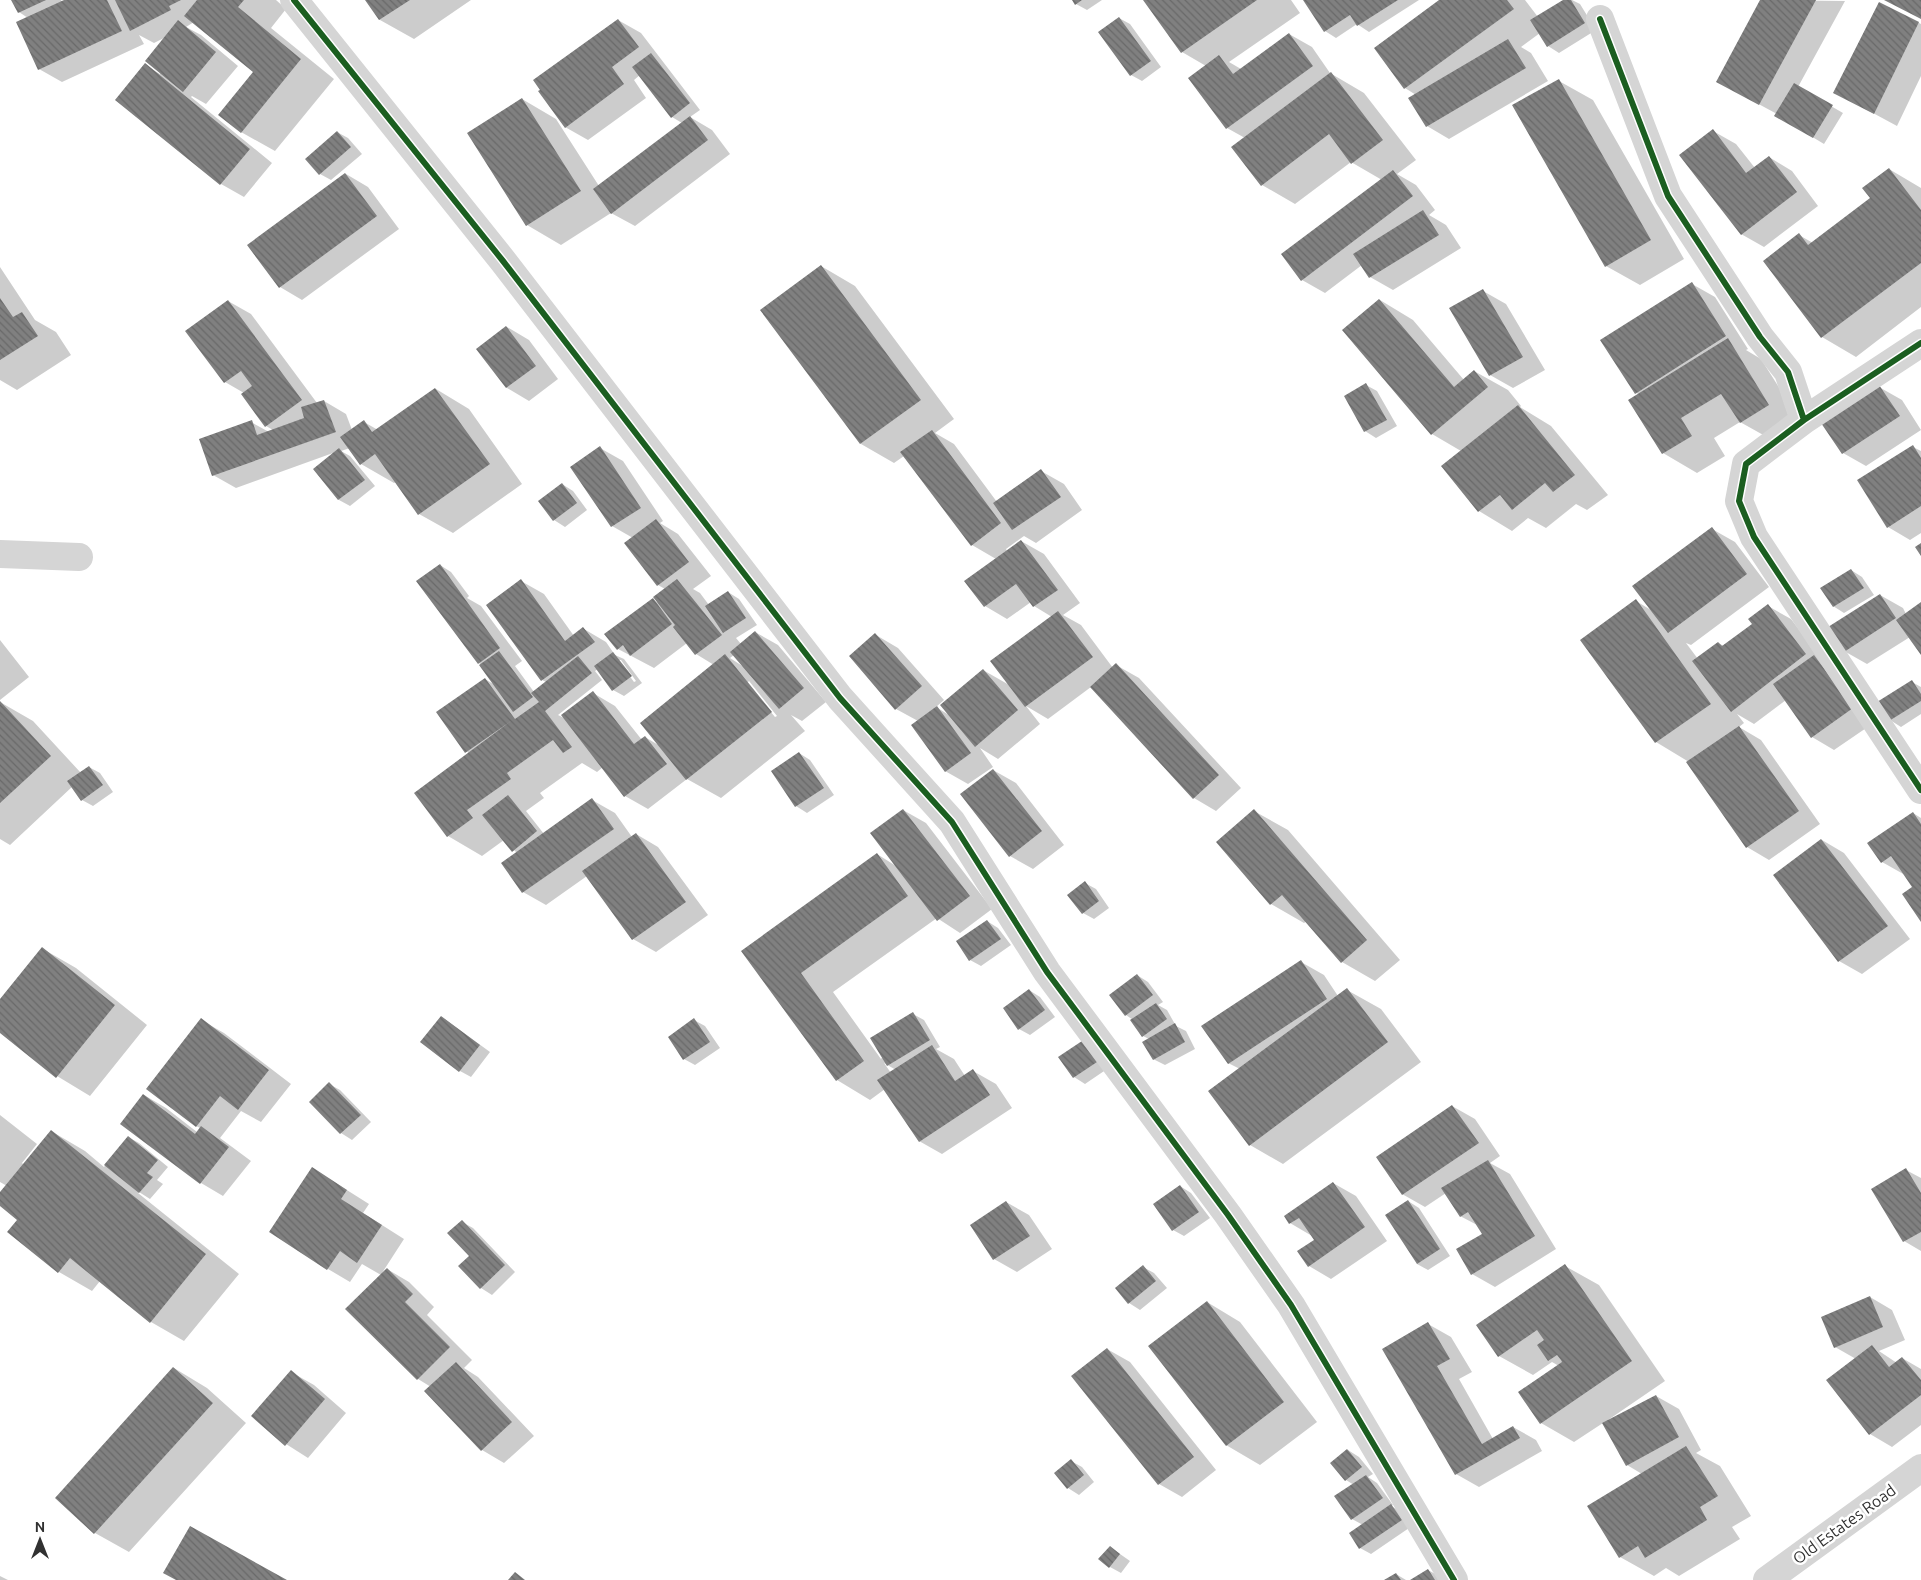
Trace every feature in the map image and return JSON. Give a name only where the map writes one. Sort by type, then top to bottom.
[{"type":"street","points":[[294,0],[503,262],[840,698],[952,822],[1047,972],[1222,1207],[1291,1305],[1454,1580]]},
{"type":"street","points":[[1600,18],[1668,196],[1760,337],[1788,372],[1804,420]]},
{"type":"street","points":[[1921,343],[1804,420],[1746,464],[1739,501],[1754,537],[1921,790]]},
{"type":"street","points":[[0,554],[79,556]]},
{"type":"street","name":"Old Estates Road","points":[[1767,1580],[1921,1468]]},
{"type":"building","points":[[11,0],[46,0],[18,13]]},
{"type":"building","points":[[64,0],[107,0],[122,31],[38,70],[16,22]]},
{"type":"building","points":[[115,0],[181,0],[169,6],[171,10],[130,31]]},
{"type":"building","points":[[197,0],[244,0],[238,7],[301,59],[241,133],[218,115],[253,72],[184,16]]},
{"type":"building","points":[[365,0],[410,0],[379,20]]},
{"type":"building","points":[[1072,0],[1082,0],[1075,5]]},
{"type":"building","points":[[1143,0],[1257,0],[1181,53]]},
{"type":"building","points":[[1303,0],[1398,0],[1357,26],[1350,15],[1324,32]]},
{"type":"building","points":[[1439,0],[1507,0],[1514,9],[1404,89],[1374,48]]},
{"type":"building","points":[[1563,0],[1571,0],[1585,23],[1547,47],[1530,20]]},
{"type":"building","points":[[1760,0],[1816,0],[1759,105],[1716,82]]},
{"type":"building","points":[[1884,0],[1921,0],[1921,19]]},
{"type":"building","points":[[1879,2],[1919,22],[1874,114],[1833,93]]},
{"type":"building","points":[[1119,17],[1151,61],[1130,76],[1098,32]]},
{"type":"building","points":[[618,19],[639,47],[612,67],[624,84],[565,128],[538,91],[540,90],[533,80]]},
{"type":"building","points":[[178,20],[216,52],[183,92],[145,61]]},
{"type":"building","points":[[1289,33],[1313,66],[1226,129],[1188,78],[1219,55],[1233,74]]},
{"type":"building","points":[[1508,39],[1526,68],[1426,127],[1408,98]]},
{"type":"building","points":[[651,53],[690,103],[671,118],[632,67]]},
{"type":"building","points":[[145,63],[250,149],[220,185],[115,100]]},
{"type":"building","points":[[1331,72],[1383,140],[1351,164],[1329,134],[1261,186],[1231,147]]},
{"type":"building","points":[[1559,79],[1651,240],[1605,267],[1512,105]]},
{"type":"building","points":[[1794,83],[1833,105],[1813,138],[1774,116]]},
{"type":"building","points":[[522,98],[581,191],[526,226],[467,133]]},
{"type":"building","points":[[690,116],[708,140],[611,214],[593,189]]},
{"type":"building","points":[[1713,129],[1746,173],[1769,156],[1797,192],[1741,235],[1679,155]]},
{"type":"building","points":[[337,131],[351,147],[319,175],[305,159]]},
{"type":"building","points":[[1889,168],[1921,210],[1921,263],[1821,338],[1763,261],[1799,233],[1808,245],[1870,198],[1862,188]]},
{"type":"building","points":[[1393,170],[1413,196],[1301,281],[1281,254]]},
{"type":"building","points":[[345,173],[377,216],[279,288],[247,245]]},
{"type":"building","points":[[1423,210],[1439,235],[1369,278],[1353,254]]},
{"type":"building","points":[[821,265],[921,400],[860,444],[760,310]]},
{"type":"building","points":[[1692,282],[1726,336],[1635,394],[1600,340]]},
{"type":"building","points":[[1483,289],[1523,357],[1489,376],[1449,308]]},
{"type":"building","points":[[0,298],[13,317],[22,312],[38,336],[0,360]]},
{"type":"building","points":[[1379,299],[1454,387],[1474,370],[1488,387],[1431,435],[1342,330]]},
{"type":"building","points":[[228,300],[302,400],[265,427],[241,394],[252,386],[241,371],[224,383],[185,331]]},
{"type":"building","points":[[506,326],[536,366],[506,388],[476,349]]},
{"type":"building","points":[[1728,338],[1769,405],[1740,423],[1721,394],[1681,418],[1692,436],[1662,454],[1628,400]]},
{"type":"building","points":[[1366,383],[1387,420],[1364,432],[1344,396]]},
{"type":"building","points":[[1879,385],[1900,416],[1842,454],[1821,423]]},
{"type":"building","points":[[435,388],[490,464],[418,515],[375,454],[360,465],[340,437],[364,420],[372,432]]},
{"type":"building","points":[[324,400],[336,432],[212,476],[199,439],[252,420],[257,435],[304,418],[301,407]]},
{"type":"building","points":[[1518,405],[1575,475],[1553,492],[1545,483],[1512,510],[1500,495],[1478,512],[1441,466]]},
{"type":"building","points":[[932,430],[1001,523],[971,546],[900,452]]},
{"type":"building","points":[[1913,445],[1921,458],[1921,506],[1887,528],[1857,480]]},
{"type":"building","points":[[600,446],[641,508],[611,527],[570,467]]},
{"type":"building","points":[[339,448],[365,480],[338,500],[313,469]]},
{"type":"building","points":[[1041,469],[1061,497],[1012,530],[993,503]]},
{"type":"building","points":[[562,483],[577,503],[553,521],[538,501]]},
{"type":"building","points":[[656,519],[689,562],[657,586],[624,543]]},
{"type":"building","points":[[1712,527],[1747,574],[1668,633],[1632,586]]},
{"type":"building","points":[[1021,540],[1058,590],[1033,607],[1016,584],[984,607],[964,581]]},
{"type":"building","points":[[1921,543],[1921,556],[1915,547]]},
{"type":"building","points":[[440,564],[500,648],[478,664],[416,581]]},
{"type":"building","points":[[1851,569],[1864,588],[1833,607],[1820,588]]},
{"type":"building","points":[[521,579],[565,641],[583,627],[595,642],[541,681],[486,605]]},
{"type":"building","points":[[677,579],[722,635],[695,655],[653,597]]},
{"type":"building","points":[[728,591],[746,618],[723,633],[705,606]]},
{"type":"building","points":[[1880,594],[1896,618],[1844,652],[1828,627]]},
{"type":"building","points":[[653,598],[672,624],[630,656],[623,645],[617,650],[604,634]]},
{"type":"building","points":[[1636,599],[1711,704],[1655,743],[1580,640]]},
{"type":"building","points":[[1921,602],[1921,655],[1896,620]]},
{"type":"building","points":[[1768,604],[1806,654],[1731,712],[1692,661],[1718,642],[1722,646],[1752,624],[1748,619]]},
{"type":"building","points":[[1058,611],[1093,657],[1025,707],[990,661]]},
{"type":"building","points":[[755,631],[804,688],[779,709],[730,652]]},
{"type":"building","points":[[875,633],[922,686],[895,710],[849,656]]},
{"type":"building","points":[[499,651],[533,697],[513,712],[479,665]]},
{"type":"building","points":[[613,652],[632,676],[612,691],[594,666]]},
{"type":"building","points":[[725,654],[772,712],[686,780],[640,723]]},
{"type":"building","points":[[1814,655],[1853,708],[1811,738],[1773,684]]},
{"type":"building","points":[[578,656],[592,673],[545,711],[572,747],[563,753],[553,740],[507,773],[511,779],[467,810],[473,818],[447,837],[414,793],[511,721],[465,753],[436,712],[485,678],[515,719],[539,702],[531,693]]},
{"type":"building","points":[[1116,663],[1219,775],[1193,799],[1090,687]]},
{"type":"building","points":[[983,669],[1018,710],[975,747],[940,705]]},
{"type":"building","points":[[1912,680],[1921,694],[1921,701],[1889,721],[1877,702]]},
{"type":"building","points":[[593,691],[634,744],[645,736],[667,764],[624,797],[561,715]]},
{"type":"building","points":[[0,701],[51,756],[0,803]]},
{"type":"building","points":[[937,706],[971,753],[945,772],[911,725]]},
{"type":"building","points":[[1739,726],[1799,811],[1746,848],[1686,762]]},
{"type":"building","points":[[799,752],[824,788],[795,807],[771,771]]},
{"type":"building","points":[[89,766],[103,785],[81,801],[67,781]]},
{"type":"building","points":[[993,769],[1042,831],[1009,857],[960,794]]},
{"type":"building","points":[[508,795],[537,831],[512,852],[482,815]]},
{"type":"building","points":[[592,798],[614,829],[522,893],[501,863]]},
{"type":"building","points":[[903,809],[970,896],[937,921],[870,833]]},
{"type":"building","points":[[1254,809],[1367,940],[1341,963],[1282,895],[1270,905],[1216,842]]},
{"type":"building","points":[[1913,812],[1921,824],[1921,922],[1902,894],[1912,887],[1891,856],[1881,863],[1867,843]]},
{"type":"building","points":[[636,833],[686,902],[632,940],[582,871]]},
{"type":"building","points":[[1821,839],[1888,926],[1838,962],[1773,875]]},
{"type":"building","points":[[877,853],[908,896],[801,973],[864,1061],[836,1081],[741,951]]},
{"type":"building","points":[[1085,881],[1099,901],[1082,914],[1067,895]]},
{"type":"building","points":[[987,920],[1001,939],[969,961],[956,941]]},
{"type":"building","points":[[42,947],[115,1005],[56,1078],[0,1033],[0,999]]},
{"type":"building","points":[[1301,960],[1327,999],[1228,1064],[1201,1026]]},
{"type":"building","points":[[1137,974],[1153,995],[1125,1016],[1109,995]]},
{"type":"building","points":[[1347,988],[1388,1042],[1249,1146],[1208,1091]]},
{"type":"building","points":[[1029,989],[1045,1010],[1018,1030],[1003,1008]]},
{"type":"building","points":[[1156,1003],[1167,1019],[1142,1037],[1130,1020]]},
{"type":"building","points":[[913,1012],[930,1040],[887,1066],[870,1038]]},
{"type":"building","points":[[441,1016],[480,1045],[459,1072],[420,1042]]},
{"type":"building","points":[[201,1018],[269,1070],[238,1110],[220,1096],[196,1127],[146,1089]]},
{"type":"building","points":[[694,1018],[710,1042],[683,1060],[668,1037]]},
{"type":"building","points":[[1175,1023],[1185,1042],[1153,1060],[1142,1042]]},
{"type":"building","points":[[1085,1039],[1100,1060],[1073,1078],[1058,1057]]},
{"type":"building","points":[[932,1045],[955,1081],[973,1069],[990,1095],[919,1142],[877,1080]]},
{"type":"building","points":[[329,1082],[361,1115],[340,1134],[309,1102]]},
{"type":"building","points":[[143,1094],[195,1134],[201,1126],[229,1147],[200,1184],[120,1124]]},
{"type":"building","points":[[1452,1105],[1479,1143],[1402,1195],[1376,1157]]},
{"type":"building","points":[[51,1130],[206,1254],[150,1323],[70,1258],[58,1273],[7,1232],[17,1220],[0,1206],[0,1192]]},
{"type":"building","points":[[128,1136],[158,1160],[147,1173],[153,1177],[139,1193],[104,1165]]},
{"type":"building","points":[[1488,1160],[1535,1236],[1471,1275],[1456,1249],[1482,1234],[1468,1212],[1460,1217],[1441,1188]]},
{"type":"building","points":[[312,1167],[347,1190],[341,1199],[382,1225],[357,1263],[340,1251],[327,1270],[269,1232]]},
{"type":"building","points":[[1906,1168],[1921,1193],[1921,1232],[1903,1242],[1871,1189]]},
{"type":"building","points":[[1333,1182],[1365,1227],[1308,1267],[1297,1251],[1314,1240],[1299,1218],[1289,1224],[1284,1216]]},
{"type":"building","points":[[1180,1185],[1199,1212],[1172,1231],[1153,1204]]},
{"type":"building","points":[[1408,1200],[1440,1249],[1417,1264],[1385,1215]]},
{"type":"building","points":[[1006,1201],[1030,1236],[993,1260],[970,1225]]},
{"type":"building","points":[[462,1220],[505,1265],[480,1289],[458,1266],[469,1256],[447,1233]]},
{"type":"building","points":[[1565,1264],[1632,1361],[1540,1424],[1518,1392],[1562,1362],[1561,1360],[1557,1355],[1548,1361],[1537,1345],[1544,1340],[1537,1330],[1498,1357],[1476,1325]]},
{"type":"building","points":[[1143,1265],[1156,1281],[1128,1304],[1115,1288]]},
{"type":"building","points":[[387,1268],[413,1294],[405,1302],[450,1347],[417,1380],[345,1309]]},
{"type":"building","points":[[1870,1296],[1883,1327],[1834,1348],[1821,1317]]},
{"type":"building","points":[[1207,1301],[1284,1402],[1226,1446],[1148,1346]]},
{"type":"building","points":[[1428,1322],[1450,1359],[1437,1366],[1482,1444],[1513,1426],[1520,1438],[1455,1475],[1382,1349]]},
{"type":"building","points":[[1872,1345],[1889,1367],[1902,1357],[1921,1380],[1921,1395],[1869,1435],[1826,1380]]},
{"type":"building","points":[[1107,1348],[1194,1457],[1158,1485],[1071,1376]]},
{"type":"building","points":[[456,1362],[512,1422],[481,1451],[424,1391]]},
{"type":"building","points":[[173,1367],[213,1403],[94,1534],[55,1498]]},
{"type":"building","points":[[291,1370],[325,1399],[285,1446],[251,1416]]},
{"type":"building","points":[[1656,1395],[1679,1437],[1626,1466],[1602,1423]]},
{"type":"building","points":[[1686,1446],[1718,1496],[1700,1507],[1707,1520],[1645,1558],[1638,1546],[1619,1558],[1587,1506]]},
{"type":"building","points":[[1347,1449],[1362,1467],[1345,1481],[1330,1463]]},
{"type":"building","points":[[1071,1459],[1084,1475],[1067,1489],[1054,1473]]},
{"type":"building","points":[[1366,1475],[1383,1498],[1351,1520],[1334,1496]]},
{"type":"building","points":[[1391,1504],[1402,1520],[1359,1549],[1349,1533]]},
{"type":"building","points":[[190,1526],[287,1580],[176,1580],[163,1573]]},
{"type":"building","points":[[1110,1546],[1120,1554],[1109,1568],[1098,1559]]},
{"type":"building","points":[[1428,1569],[1435,1580],[1410,1580]]},
{"type":"building","points":[[515,1572],[525,1580],[508,1580]]},
{"type":"building","points":[[1396,1573],[1401,1580],[1384,1580]]},
{"type":"cycle path","points":[[294,0],[503,261],[840,698],[952,822],[1047,972],[1228,1215],[1291,1305],[1454,1580]]},
{"type":"cycle path","points":[[1600,19],[1668,196],[1760,337],[1788,372],[1804,420]]},
{"type":"cycle path","points":[[1921,343],[1804,420],[1746,464],[1739,501],[1754,537],[1921,790]]}]
